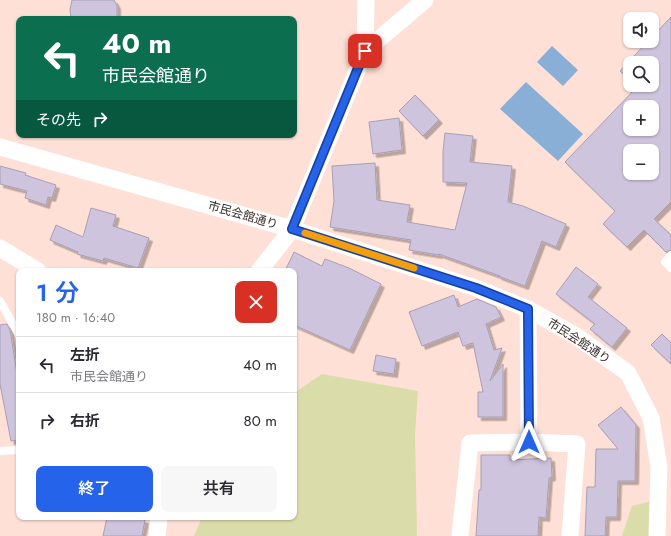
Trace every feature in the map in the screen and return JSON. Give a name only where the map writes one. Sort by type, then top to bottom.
[{"type":"street","points":[[262,268],[292,229],[365,51],[366,0]]},
{"type":"street","points":[[365,51],[426,0]]},
{"type":"street","name":"市民会館通り","points":[[0,147],[292,229],[476,288],[528,309],[576,336],[628,374],[651,418],[659,467],[658,536]]},
{"type":"street","points":[[0,248],[33,268]]},
{"type":"street","points":[[528,309],[529,442]]},
{"type":"street","points":[[460,536],[470,443],[529,442],[577,444],[570,536]]},
{"type":"street","points":[[157,536],[159,520]]},
{"type":"lane","points":[[671,255],[665,262],[671,268]]},
{"type":"lane","points":[[0,300],[16,329]]},
{"type":"lane","points":[[0,451],[16,450]]},
{"type":"green space","points":[[322,374],[418,391],[415,434],[417,536],[194,536],[201,520],[297,520],[297,391]]},
{"type":"green space","points":[[652,501],[652,536],[622,536],[632,506]]},
{"type":"water","points":[[552,46],[578,70],[563,86],[537,62]]},
{"type":"water","points":[[526,82],[583,134],[558,161],[500,109]]},
{"type":"building","points":[[72,0],[114,0],[117,6],[117,16],[71,16]]},
{"type":"building","points":[[671,17],[671,202],[654,219],[671,235],[671,250],[666,252],[644,230],[627,247],[603,224],[615,211],[565,162],[623,102],[623,136],[659,136],[659,100],[625,100],[632,92],[659,92],[659,56],[634,56],[641,48],[659,48],[659,30]]},
{"type":"building","points":[[415,95],[439,120],[423,136],[399,111]]},
{"type":"building","points":[[399,118],[402,150],[373,154],[369,122]]},
{"type":"building","points":[[445,133],[473,136],[470,162],[512,166],[508,202],[523,206],[566,224],[556,247],[542,241],[525,286],[439,254],[409,250],[411,240],[330,227],[334,201],[332,166],[375,163],[377,200],[410,205],[407,222],[455,230],[467,183],[443,182],[443,151]]},
{"type":"building","points":[[0,166],[26,173],[25,175],[56,185],[52,198],[48,197],[46,205],[25,198],[27,191],[0,184]]},
{"type":"building","points":[[91,208],[116,215],[113,226],[149,238],[138,268],[104,258],[103,261],[77,254],[78,252],[50,240],[56,225],[83,237]]},
{"type":"building","points":[[294,252],[322,266],[325,259],[349,268],[381,284],[350,350],[297,326],[297,268],[286,268]]},
{"type":"building","points":[[576,267],[598,284],[588,297],[627,328],[612,347],[590,329],[595,324],[556,294]]},
{"type":"building","points":[[454,295],[458,307],[477,299],[496,307],[501,317],[486,324],[494,350],[502,348],[490,381],[503,364],[503,417],[478,417],[478,392],[483,392],[473,343],[463,346],[458,332],[422,346],[409,312]]},
{"type":"building","points":[[7,324],[10,330],[16,367],[16,440],[11,441],[0,384],[0,325]]},
{"type":"building","points":[[662,334],[671,343],[671,364],[651,345]]},
{"type":"building","points":[[376,355],[396,359],[394,374],[373,371]]},
{"type":"building","points":[[621,407],[636,425],[635,481],[618,481],[617,517],[606,517],[605,536],[585,536],[587,487],[595,487],[596,449],[618,449],[598,425]]},
{"type":"building","points":[[481,455],[510,455],[510,460],[551,458],[552,477],[549,478],[546,518],[539,517],[538,536],[476,536],[479,490],[481,490]]},
{"type":"building","points":[[106,520],[145,520],[142,536],[103,536]]},
{"type":"slow traffic","points":[[305,233],[414,268]]},
{"type":"route","points":[[365,51],[292,229],[476,288],[528,309],[529,442]]}]
